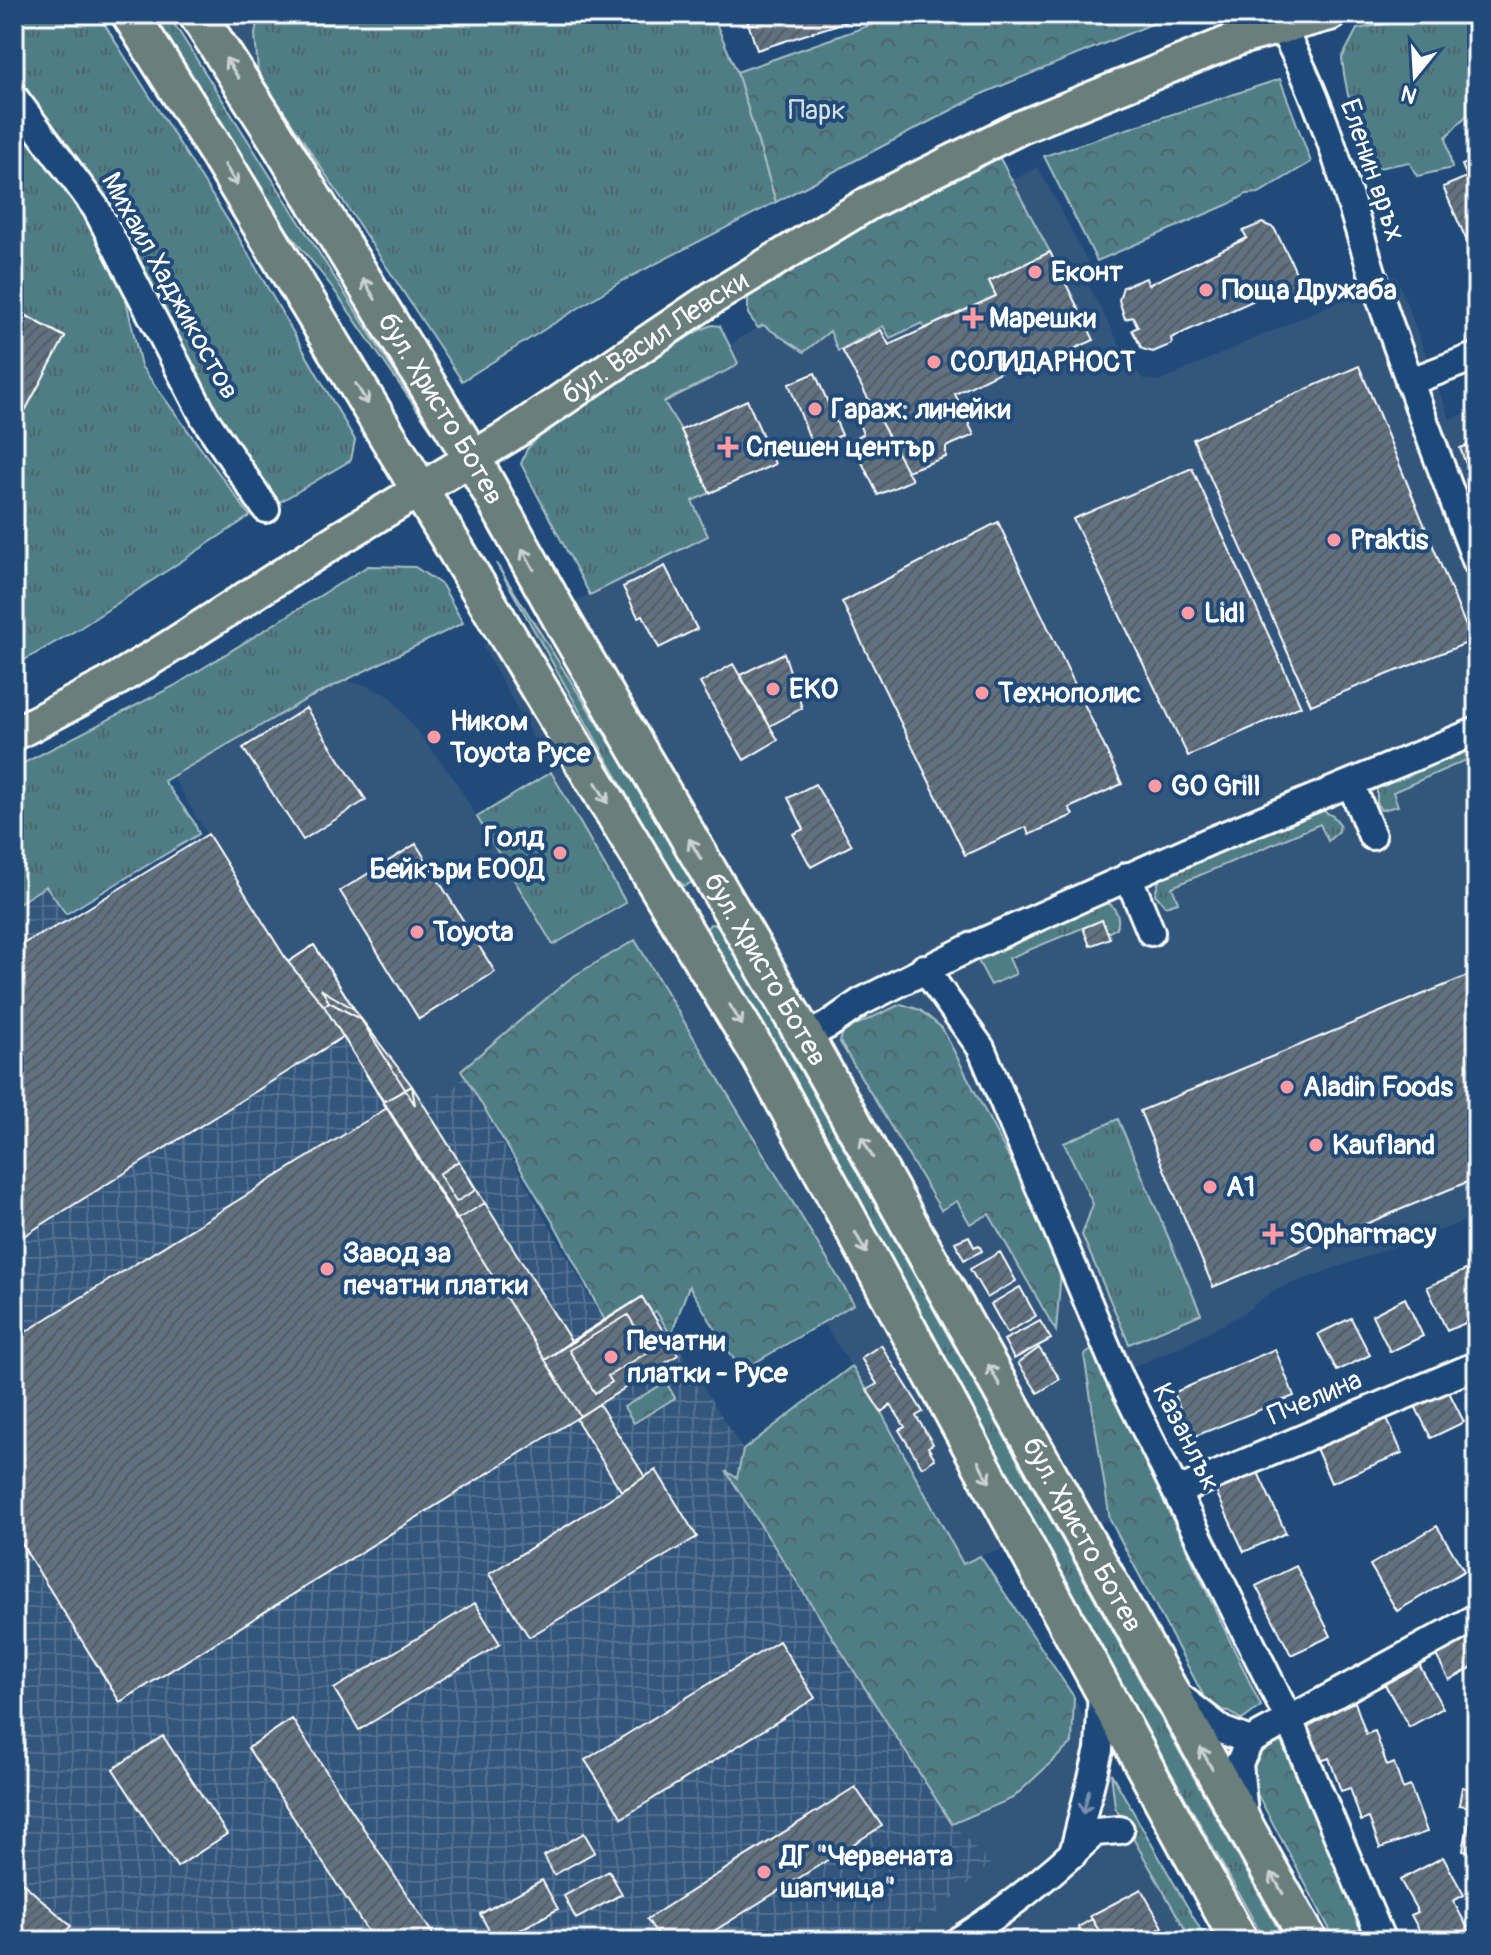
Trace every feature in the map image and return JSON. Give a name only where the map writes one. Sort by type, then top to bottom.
[{"type":"highway","name":"бул. Христо Ботев","points":[[130,14],[217,152],[761,1058],[1239,1941]]},
{"type":"highway","name":"бул. Христо Ботев","points":[[197,14],[472,458],[566,627],[805,1037],[1309,1941]]},
{"type":"highway","points":[[684,928],[729,906]]},
{"type":"main road","name":"бул. Васил Левски","points":[[14,734],[109,684],[340,538],[421,491],[714,297],[869,203],[1019,128],[1278,20],[1330,14]]},
{"type":"street","name":"Еленин връх","points":[[1278,20],[1299,59],[1335,156],[1409,382],[1477,563]]},
{"type":"street","name":"Михаил Хаджикостов","points":[[14,97],[96,208],[205,419],[266,509]]},
{"type":"street","points":[[1409,382],[1477,356]]},
{"type":"street","points":[[805,1037],[924,968],[1128,876],[1477,731]]},
{"type":"street","points":[[1351,784],[1372,836]]},
{"type":"street","points":[[1128,876],[1151,932]]},
{"type":"street","name":"Казанлък","points":[[924,968],[981,1048],[1118,1374],[1289,1720],[1382,1941]]},
{"type":"street","name":"Пчелина","points":[[1178,1491],[1477,1365]]},
{"type":"street","points":[[1244,1826],[1239,1763],[1250,1741],[1477,1617]]},
{"type":"street","points":[[1167,1688],[1224,1731],[1250,1741]]},
{"type":"street","points":[[1073,1854],[1099,1750],[1102,1691]]},
{"type":"street","points":[[958,1941],[990,1920],[1073,1854],[1095,1832],[1120,1830]]},
{"type":"shaded area","points":[[197,14],[286,14],[258,72],[271,129]]},
{"type":"shaded area","points":[[1038,167],[1090,266],[1081,271],[1131,366],[1144,379],[1160,381],[1396,275],[1450,419],[1477,410],[1477,1217],[1274,1290],[1243,1314],[1182,1346],[1106,1379],[1092,1351],[1085,1355],[1110,1520],[980,1556],[963,1565],[881,1412],[823,1323],[854,1303],[461,1070],[460,1083],[415,1105],[314,946],[288,962],[162,758],[317,685],[346,681],[366,685],[391,697],[455,780],[553,944],[626,903],[482,646],[708,537],[691,501],[710,493],[681,430],[664,402],[734,367],[738,362],[731,344],[763,324],[803,351],[778,304]]},
{"type":"shaded area","name":"Завод за печатни платки","points":[[208,834],[288,961],[314,945],[414,1105],[460,1083],[461,1070],[612,1336],[656,1311],[743,1450],[734,1484],[952,1824],[991,1863],[933,1916],[886,1941],[14,1941],[14,906],[46,886],[68,921]]},
{"type":"shaded area","points":[[1074,1697],[1111,1773],[1116,1807],[1192,1941],[886,1941],[933,1916],[991,1863],[952,1824],[1013,1798],[1072,1743]]},
{"type":"green space","points":[[14,14],[98,14],[239,238],[355,440],[351,460],[278,503],[206,404],[124,231],[14,80]]},
{"type":"green space","points":[[146,14],[168,14],[431,430],[332,287],[261,197]]},
{"type":"green space","points":[[259,14],[712,14],[737,72],[776,202],[620,282],[462,381],[258,72],[255,34]]},
{"type":"green space","name":"Парк","points":[[877,14],[1176,14],[984,93],[776,202],[737,72],[876,23]]},
{"type":"green space","points":[[1439,14],[1477,14],[1477,112],[1466,116],[1446,137],[1452,168],[1417,176],[1409,162],[1378,168],[1348,95],[1342,58],[1357,29]]},
{"type":"green space","points":[[1280,79],[1311,162],[1259,193],[1247,194],[1097,261],[1044,156]]},
{"type":"green space","points":[[14,116],[81,203],[124,291],[141,366],[250,516],[80,628],[14,666],[14,428],[65,337],[14,309],[14,150],[23,132],[14,127]]},
{"type":"green space","points":[[996,151],[1050,252],[989,281],[996,296],[925,329],[922,323],[890,338],[883,326],[838,351],[830,331],[804,352],[763,325],[758,328],[748,314],[748,281]]},
{"type":"green space","points":[[712,325],[720,326],[738,363],[664,402],[681,430],[710,493],[692,501],[708,536],[590,595],[521,464],[527,449],[548,425]]},
{"type":"green space","points":[[496,563],[691,871],[692,882],[685,886],[674,878]]},
{"type":"green space","points":[[368,566],[415,567],[442,585],[463,623],[307,699],[164,781],[194,822],[199,834],[66,914],[46,886],[14,906],[14,768],[174,686]]},
{"type":"green space","points":[[1477,743],[1477,768],[1473,757],[1393,792],[1398,806],[1381,810],[1377,804],[1377,788]]},
{"type":"green space","points":[[551,772],[626,903],[553,945],[477,817]]},
{"type":"green space","points":[[1323,811],[1340,824],[1339,831],[1328,841],[1320,824],[1172,887],[1178,902],[1165,906],[1155,894],[1160,877]]},
{"type":"green space","points":[[1099,904],[1110,904],[1114,909],[1118,917],[1117,928],[1107,933],[1102,920],[1009,958],[1016,974],[991,985],[976,957]]},
{"type":"green space","points":[[710,924],[716,925],[725,935],[1285,1941],[1265,1941],[704,933]]},
{"type":"green space","points":[[635,940],[854,1304],[741,1371],[689,1286],[671,1335],[656,1311],[613,1336],[557,1229],[461,1070],[572,977]]},
{"type":"green space","points":[[901,1004],[920,1010],[942,1028],[1062,1260],[1056,1331],[989,1214],[970,1224],[957,1201],[941,1210],[840,1042],[843,1031]]},
{"type":"green space","points":[[1118,1119],[1201,1314],[1129,1344],[1082,1235],[1093,1204],[1064,1143]]},
{"type":"green space","points":[[1092,1350],[1261,1706],[1242,1720],[1228,1711],[1210,1708],[1110,1520],[1084,1355]]},
{"type":"green space","points":[[852,1366],[881,1412],[963,1564],[980,1556],[1074,1697],[1072,1743],[1013,1798],[952,1824],[726,1471],[737,1478],[743,1450]]},
{"type":"green space","points":[[666,1382],[675,1398],[634,1423],[624,1407]]},
{"type":"green space","points":[[1277,1733],[1369,1941],[1336,1941],[1248,1777],[1247,1763]]},
{"type":"green space","points":[[1111,1773],[1207,1941],[1192,1941],[1115,1807]]},
{"type":"building","points":[[766,14],[870,14],[757,50],[747,20]]},
{"type":"building","points":[[14,127],[23,131],[14,150]]},
{"type":"building","points":[[1477,159],[1477,264],[1443,187],[1467,177],[1462,165]]},
{"type":"building","name":"Поща Дружаба","points":[[1262,223],[1274,228],[1289,257],[1297,275],[1293,288],[1275,296],[1272,292],[1171,338],[1172,344],[1153,352],[1142,349],[1132,330],[1138,327],[1133,317],[1125,319],[1119,300],[1123,287],[1146,278],[1148,285],[1247,238],[1243,231]]},
{"type":"building","name":"СОЛИДАРНОСТ","points":[[1050,252],[1094,340],[1033,367],[1028,358],[955,394],[974,435],[946,447],[946,457],[907,471],[842,350],[881,330],[889,345],[996,296],[989,281]]},
{"type":"building","points":[[14,309],[65,337],[26,409],[14,402]]},
{"type":"building","name":"Praktis","points":[[1359,366],[1472,641],[1311,705],[1193,439]]},
{"type":"building","name":"Гараж: линейки","points":[[815,373],[842,435],[813,447],[789,384]]},
{"type":"building","name":"Спешен център","points":[[747,400],[775,464],[710,493],[681,430]]},
{"type":"building","points":[[874,410],[912,480],[878,495],[851,440],[863,434],[856,416]]},
{"type":"building","points":[[1477,442],[1477,475],[1471,477],[1460,448]]},
{"type":"building","name":"Lidl","points":[[1192,468],[1301,706],[1188,756],[1073,519]]},
{"type":"building","name":"Технополис","points":[[998,522],[1122,784],[1069,808],[1073,815],[1029,835],[1026,827],[965,855],[842,602]]},
{"type":"building","points":[[665,566],[697,629],[659,648],[643,615],[638,617],[623,587]]},
{"type":"building","points":[[784,653],[802,708],[770,726],[740,675]]},
{"type":"building","points":[[733,664],[778,740],[744,760],[700,683]]},
{"type":"building","points":[[306,708],[366,800],[303,840],[243,748]]},
{"type":"building","points":[[815,784],[852,845],[811,867],[793,834],[804,829],[788,798]]},
{"type":"building","name":"Завод за печатни платки","points":[[208,834],[288,962],[314,945],[415,1105],[412,1086],[571,1341],[642,1297],[678,1355],[120,1702],[14,1532],[14,1339],[387,1108],[343,1037],[14,1242],[14,948],[67,921]]},
{"type":"building","name":"Toyota","points":[[416,844],[495,972],[419,1019],[340,891]]},
{"type":"building","points":[[1102,920],[1110,938],[1090,946],[1083,928]]},
{"type":"building","points":[[314,945],[415,1105],[412,1086],[571,1341],[545,1360],[324,1006],[288,962]]},
{"type":"building","points":[[314,945],[362,1020],[329,1002],[324,1006],[288,962]]},
{"type":"building","name":"Kaufland","points":[[1477,972],[1477,1178],[1213,1287],[1140,1111]]},
{"type":"building","points":[[322,990],[354,1009],[362,1020],[329,1002]]},
{"type":"building","points":[[329,1002],[362,1020],[412,1086],[383,1102],[324,1006]]},
{"type":"building","points":[[412,1086],[485,1203],[456,1220],[383,1102]]},
{"type":"building","points":[[459,1161],[476,1190],[456,1202],[439,1174]]},
{"type":"building","points":[[969,1236],[974,1247],[979,1245],[982,1251],[964,1260],[955,1242]]},
{"type":"building","points":[[1000,1252],[1016,1281],[987,1298],[970,1269]]},
{"type":"building","points":[[1477,1265],[1477,1318],[1447,1331],[1427,1287]]},
{"type":"building","points":[[1020,1287],[1036,1316],[1007,1333],[991,1304]]},
{"type":"building","name":"Печатни платки - Русе","points":[[642,1297],[678,1355],[580,1416],[545,1360]]},
{"type":"building","points":[[1405,1298],[1423,1336],[1390,1352],[1372,1315]]},
{"type":"building","points":[[628,1315],[650,1351],[608,1376],[612,1382],[595,1393],[569,1350]]},
{"type":"building","points":[[1351,1318],[1370,1355],[1337,1371],[1318,1334]]},
{"type":"building","points":[[1040,1321],[1051,1339],[1014,1359],[1004,1340]]},
{"type":"building","points":[[881,1345],[923,1412],[916,1416],[933,1444],[928,1447],[935,1459],[922,1467],[899,1430],[905,1427],[891,1405],[881,1412],[867,1390],[877,1384],[861,1358]]},
{"type":"building","points":[[1039,1348],[1060,1379],[1038,1393],[1018,1363]]},
{"type":"building","points":[[1275,1349],[1294,1396],[1193,1437],[1173,1393]]},
{"type":"building","points":[[1445,1384],[1464,1422],[1431,1438],[1412,1400]]},
{"type":"building","points":[[599,1404],[645,1477],[621,1491],[576,1419]]},
{"type":"building","points":[[1383,1409],[1402,1453],[1331,1483],[1312,1439]]},
{"type":"building","points":[[1255,1466],[1286,1533],[1244,1552],[1213,1485]]},
{"type":"building","points":[[656,1470],[697,1537],[529,1637],[489,1574]]},
{"type":"building","points":[[1477,1503],[1477,1522],[1468,1508]]},
{"type":"building","points":[[1437,1526],[1464,1571],[1397,1611],[1370,1565]]},
{"type":"building","points":[[1296,1566],[1331,1636],[1291,1655],[1256,1586]]},
{"type":"building","points":[[475,1603],[500,1644],[359,1730],[334,1689]]},
{"type":"building","points":[[1474,1635],[1477,1640],[1477,1665],[1449,1680],[1436,1655]]},
{"type":"building","points":[[779,1641],[815,1698],[622,1818],[585,1760]]},
{"type":"building","points":[[1417,1661],[1443,1708],[1409,1727],[1383,1681]]},
{"type":"building","points":[[1355,1702],[1366,1734],[1375,1731],[1387,1766],[1394,1763],[1403,1789],[1410,1786],[1427,1832],[1380,1848],[1369,1818],[1361,1821],[1350,1788],[1341,1791],[1329,1758],[1318,1762],[1304,1720]]},
{"type":"building","points":[[292,1719],[436,1939],[433,1941],[374,1941],[248,1748]]},
{"type":"building","points":[[163,1736],[227,1834],[177,1867],[113,1769]]},
{"type":"building","name":"ДГ \"Червената шапчица\"","points":[[855,1787],[882,1826],[698,1941],[662,1941],[647,1919]]},
{"type":"building","points":[[1462,1787],[1477,1790],[1477,1853],[1463,1850],[1472,1807],[1459,1805]]},
{"type":"building","points":[[584,1833],[595,1852],[554,1875],[544,1856]]},
{"type":"building","points":[[1443,1857],[1464,1895],[1453,1901],[1469,1930],[1460,1935],[1463,1941],[1425,1941],[1411,1915],[1418,1912],[1400,1880]]},
{"type":"building","points":[[609,1871],[622,1894],[576,1919],[564,1896]]},
{"type":"building","points":[[14,1875],[71,1926],[57,1941],[14,1941]]},
{"type":"building","points":[[542,1880],[558,1909],[495,1941],[480,1914]]},
{"type":"building","points":[[1141,1889],[1163,1927],[1138,1941],[1105,1941],[1090,1916]]},
{"type":"building","points":[[1092,1919],[1105,1941],[1086,1941],[1078,1927]]},
{"type":"place","name":"Еконт","points":[[1035,272]]},
{"type":"place","name":"Поща Дружаба","points":[[1206,290]]},
{"type":"place","name":"Марешки","points":[[973,318]]},
{"type":"place","name":"СОЛИДАРНОСТ","points":[[934,362]]},
{"type":"place","name":"Гараж: линейки","points":[[815,409]]},
{"type":"place","name":"Спешен център","points":[[728,447]]},
{"type":"place","name":"Praktis","points":[[1334,540]]},
{"type":"place","name":"Lidl","points":[[1188,613]]},
{"type":"place","name":"EKO","points":[[773,689]]},
{"type":"place","name":"Технополис","points":[[982,693]]},
{"type":"place","name":"Ником Toyota Русе","points":[[434,737]]},
{"type":"place","name":"GO Grill","points":[[1155,786]]},
{"type":"place","name":"Голд Бейкъри ЕООД","points":[[560,853]]},
{"type":"place","name":"Toyota","points":[[417,932]]},
{"type":"place","name":"Aladin Foods","points":[[1287,1087]]},
{"type":"place","name":"Kaufland","points":[[1316,1145]]},
{"type":"place","name":"A1","points":[[1210,1187]]},
{"type":"place","name":"SOpharmacy","points":[[1273,1234]]},
{"type":"place","name":"Завод за печатни платки","points":[[327,1269]]},
{"type":"place","name":"Печатни платки - Русе","points":[[611,1357]]},
{"type":"place","name":"ДГ \"Червената шапчица\"","points":[[764,1872]]}]
